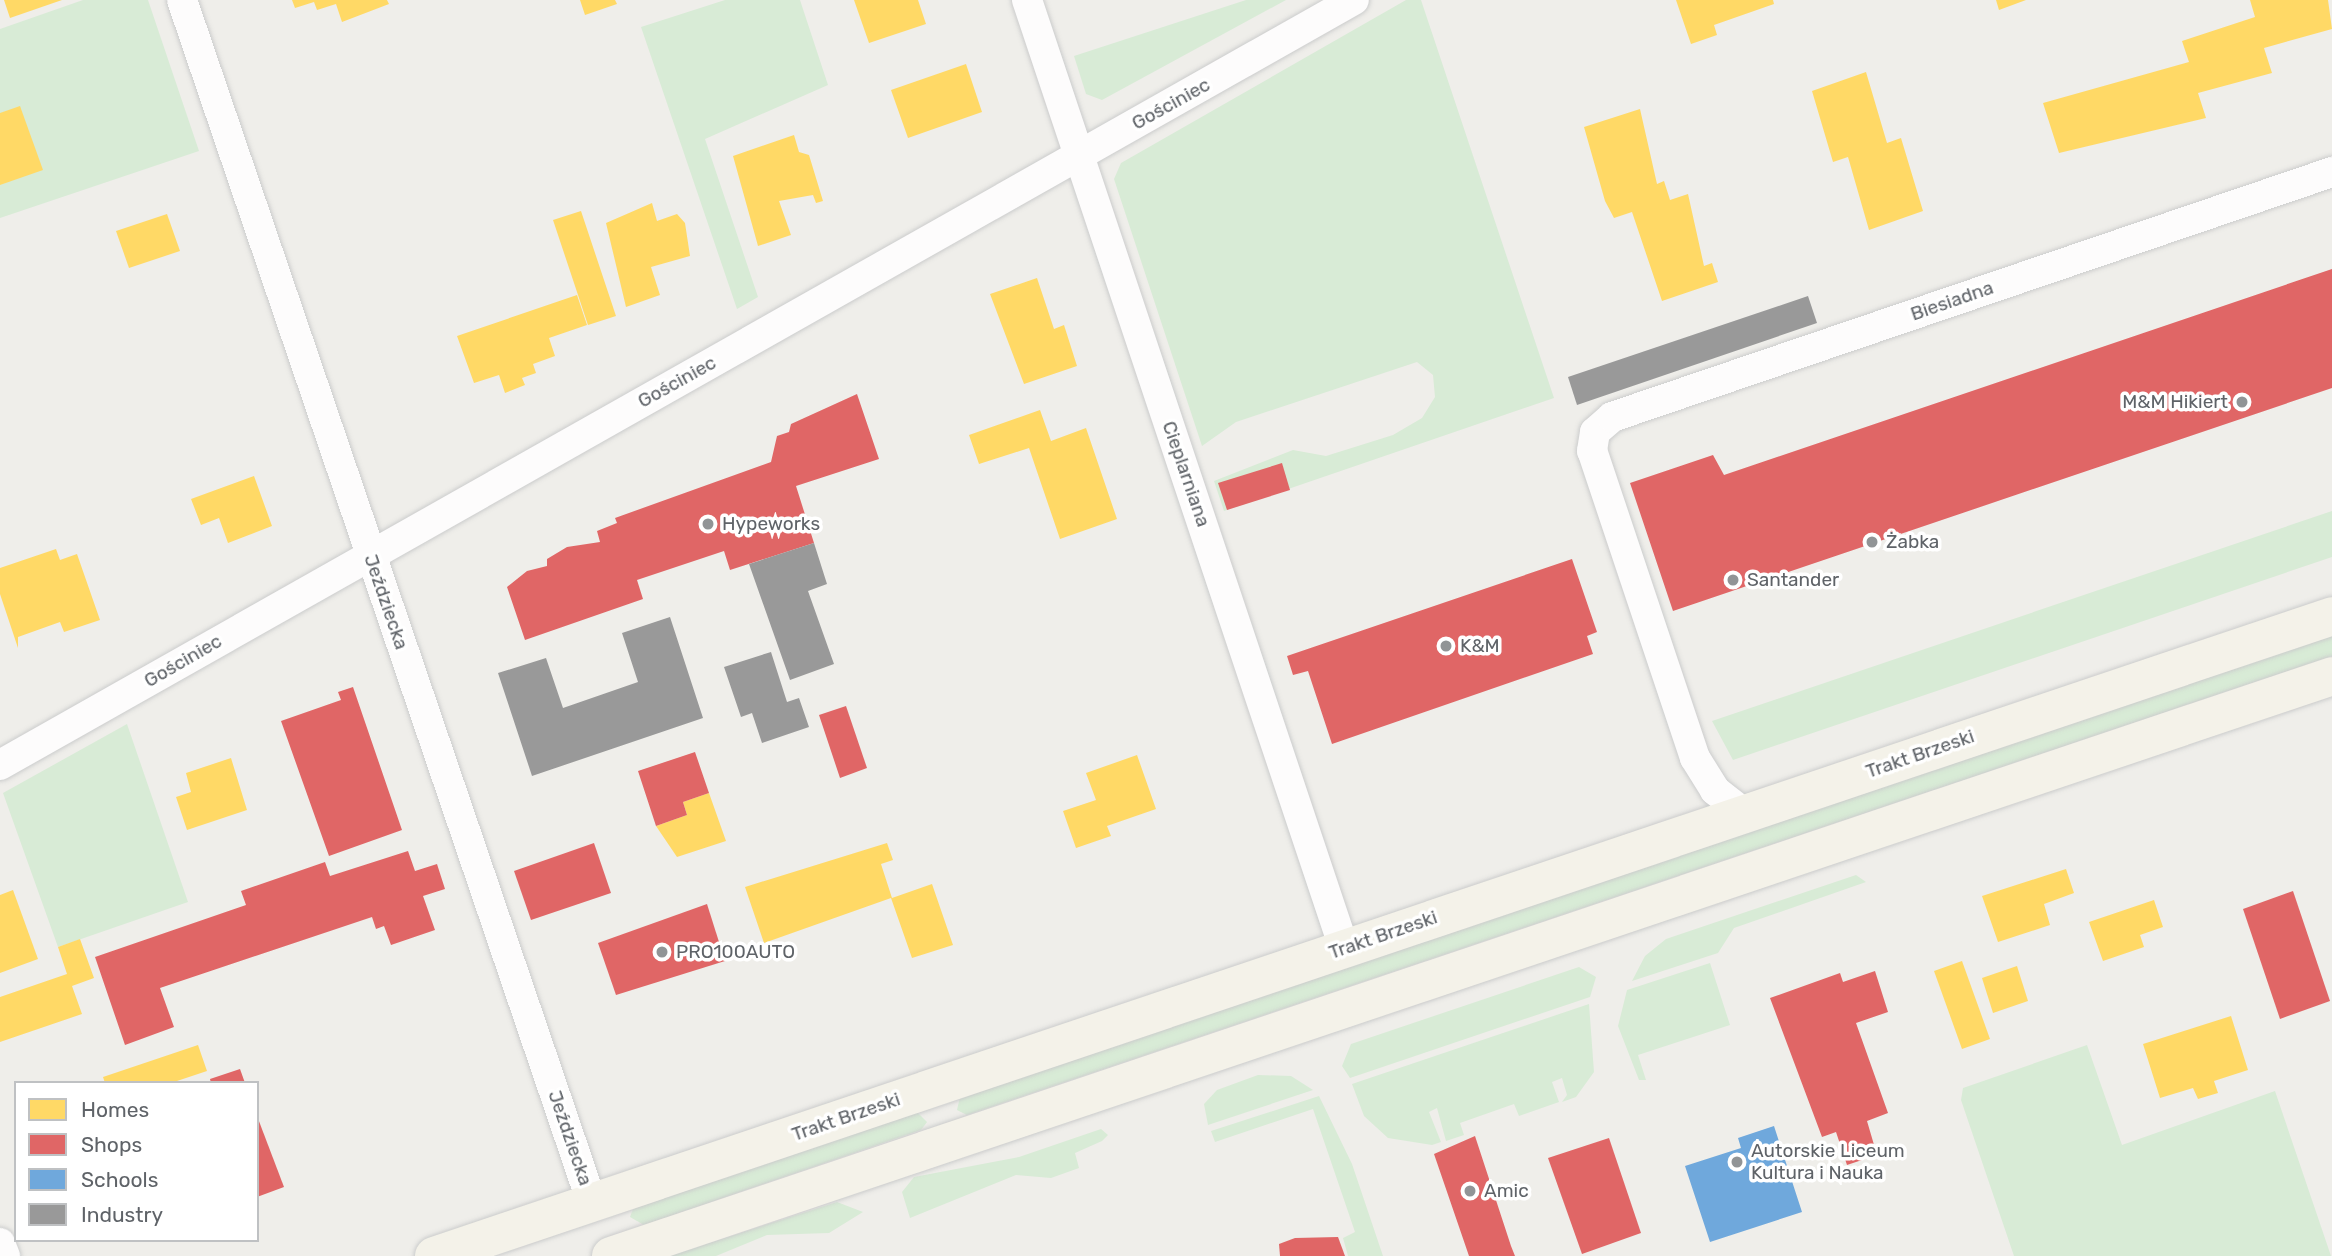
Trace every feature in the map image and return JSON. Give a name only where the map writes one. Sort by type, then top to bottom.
[{"type":"main road","name":"Trakt Brzeski","points":[[434,1256],[2332,616]]},
{"type":"main road","points":[[611,1256],[2332,676]]},
{"type":"street","name":"Jeździecka","points":[[182,0],[592,1203]]},
{"type":"street","name":"Cieplarniana","points":[[1027,0],[1344,948]]},
{"type":"street","name":"Gościniec","points":[[0,765],[1354,0]]},
{"type":"street","name":"Biesiadna","points":[[1744,813],[1703,775],[1592,451],[1595,432],[1612,417],[2332,172]]},
{"type":"street","points":[[0,1243],[5,1256]]},
{"type":"green space","points":[[83,0],[148,0],[199,151],[0,218],[0,29]]},
{"type":"green space","points":[[725,0],[800,0],[828,85],[705,139],[758,297],[737,309],[641,27]]},
{"type":"green space","points":[[1246,0],[1286,0],[1102,100],[1086,94],[1074,56]]},
{"type":"green space","points":[[1406,0],[1421,0],[1554,398],[1224,511],[1214,481],[1293,450],[1326,456],[1393,435],[1422,418],[1435,397],[1433,375],[1417,362],[1236,422],[1202,446],[1114,179],[1121,163]]},
{"type":"green space","points":[[2332,511],[2332,557],[1733,760],[1712,721]]},
{"type":"green space","points":[[2332,634],[2332,656],[967,1115],[957,1110],[960,1097]]},
{"type":"green space","points":[[127,724],[188,902],[58,947],[3,793]]},
{"type":"green space","points":[[1856,875],[1866,882],[1734,928],[1718,953],[1632,981],[1645,956],[1666,939]]},
{"type":"green space","points":[[1710,963],[1730,1025],[1638,1055],[1646,1080],[1639,1080],[1618,1026],[1627,990]]},
{"type":"green space","points":[[1579,967],[1596,977],[1590,997],[1350,1078],[1342,1066],[1351,1044]]},
{"type":"green space","points":[[1589,1004],[1594,1072],[1576,1097],[1562,1102],[1567,1095],[1562,1078],[1552,1082],[1559,1102],[1519,1116],[1514,1104],[1460,1123],[1464,1135],[1446,1141],[1437,1108],[1429,1112],[1441,1142],[1432,1145],[1388,1138],[1364,1116],[1352,1084]]},
{"type":"green space","points":[[2087,1045],[2122,1145],[2275,1091],[2331,1256],[2014,1256],[1961,1100],[1963,1088]]},
{"type":"green space","points":[[1258,1075],[1291,1076],[1313,1090],[1208,1125],[1204,1104],[1217,1090]]},
{"type":"green space","points":[[1319,1096],[1352,1164],[1383,1256],[1348,1256],[1343,1238],[1355,1232],[1313,1109],[1215,1142],[1211,1131]]},
{"type":"green space","points":[[916,1111],[927,1122],[921,1130],[644,1225],[630,1217],[633,1209]]},
{"type":"green space","points":[[1101,1129],[1108,1135],[1102,1141],[1075,1153],[1079,1168],[1051,1178],[1016,1175],[910,1218],[902,1192],[914,1177],[1019,1157]]},
{"type":"green space","points":[[837,1202],[863,1212],[829,1233],[767,1235],[716,1256],[669,1256]]},
{"type":"building: Homes","points":[[4,0],[62,0],[10,18]]},
{"type":"building: Homes","points":[[292,0],[387,0],[389,4],[342,22],[336,4],[317,10],[314,2],[295,8]]},
{"type":"building: Homes","points":[[580,0],[615,0],[617,4],[585,15]]},
{"type":"building: Homes","points":[[854,0],[918,0],[926,24],[869,43]]},
{"type":"building: Homes","points":[[1676,0],[1773,0],[1774,4],[1714,25],[1717,35],[1691,44]]},
{"type":"building: Homes","points":[[1996,0],[2026,0],[1999,10]]},
{"type":"building: Homes","points":[[2250,0],[2328,0],[2332,29],[2264,48],[2272,73],[2198,93],[2206,118],[2059,153],[2043,103],[2189,62],[2182,41],[2255,17]]},
{"type":"building: Homes","points":[[966,64],[982,112],[908,138],[891,90]]},
{"type":"building: Homes","points":[[1866,72],[1887,143],[1901,138],[1923,211],[1869,230],[1848,157],[1833,162],[1812,91]]},
{"type":"building: Homes","points":[[20,106],[43,170],[0,185],[0,113]]},
{"type":"building: Homes","points":[[1640,109],[1657,184],[1664,181],[1670,200],[1688,194],[1704,266],[1712,263],[1718,282],[1662,301],[1632,212],[1614,218],[1605,201],[1584,127]]},
{"type":"building: Homes","points":[[794,135],[799,152],[809,155],[823,201],[816,203],[813,195],[779,201],[791,235],[758,246],[733,156]]},
{"type":"building: Homes","points":[[652,203],[657,221],[677,214],[685,223],[690,256],[651,267],[660,295],[626,307],[606,223]]},
{"type":"building: Homes","points":[[581,211],[616,316],[588,325],[553,220]]},
{"type":"building: Homes","points":[[167,214],[180,251],[129,268],[116,231]]},
{"type":"building: Homes","points":[[1037,278],[1054,329],[1064,325],[1077,366],[1024,384],[990,294]]},
{"type":"building: Homes","points":[[577,295],[587,325],[549,338],[555,356],[533,364],[536,373],[522,378],[525,385],[505,393],[499,375],[474,383],[457,336]]},
{"type":"building: Homes","points":[[1040,410],[1051,441],[1086,428],[1117,519],[1060,539],[1029,448],[979,464],[969,435]]},
{"type":"building: Homes","points":[[254,476],[272,526],[228,543],[219,518],[201,525],[191,499]]},
{"type":"building: Homes","points":[[56,549],[60,560],[77,554],[100,620],[64,632],[60,622],[18,637],[18,648],[0,594],[0,568]]},
{"type":"building: Homes","points":[[1137,755],[1156,809],[1107,826],[1111,836],[1076,848],[1063,811],[1096,800],[1086,773]]},
{"type":"building: Homes","points":[[231,758],[247,810],[187,830],[176,797],[191,792],[186,773]]},
{"type":"building: Homes","points":[[709,793],[726,841],[677,857],[656,826],[687,815],[683,802]]},
{"type":"building: Homes","points":[[887,843],[893,860],[881,864],[892,898],[932,884],[953,945],[912,958],[891,898],[764,943],[745,887]]},
{"type":"building: Homes","points":[[2066,869],[2074,893],[2044,904],[2050,925],[1998,942],[1982,896]]},
{"type":"building: Homes","points":[[13,890],[38,959],[0,973],[0,895]]},
{"type":"building: Homes","points":[[2154,900],[2163,927],[2140,935],[2144,947],[2103,961],[2089,922]]},
{"type":"building: Homes","points":[[80,939],[94,978],[72,986],[82,1014],[0,1042],[0,997],[67,974],[58,947]]},
{"type":"building: Homes","points":[[1962,961],[1990,1039],[1962,1049],[1934,971]]},
{"type":"building: Homes","points":[[2017,966],[2028,1001],[1993,1013],[1982,978]]},
{"type":"building: Homes","points":[[2231,1016],[2248,1070],[2214,1081],[2218,1093],[2198,1099],[2193,1088],[2160,1098],[2143,1044]]},
{"type":"building: Homes","points":[[198,1045],[207,1071],[177,1081],[104,1081],[103,1077]]},
{"type":"building: Shops","points":[[2332,269],[2332,388],[1673,611],[1630,483],[1713,455],[1724,475]]},
{"type":"building: Shops","points":[[857,394],[879,459],[796,486],[814,543],[730,570],[724,551],[637,580],[643,599],[525,640],[507,587],[527,571],[547,566],[547,559],[567,547],[600,542],[597,531],[617,523],[615,518],[771,462],[777,436],[789,432],[791,424]]},
{"type":"building: Shops","points":[[1282,463],[1290,490],[1227,510],[1218,483]]},
{"type":"building: Shops","points":[[1572,559],[1597,632],[1587,636],[1593,654],[1332,744],[1308,671],[1293,675],[1287,656]]},
{"type":"building: Shops","points":[[353,687],[402,830],[329,856],[281,721],[341,700],[338,692]]},
{"type":"building: Shops","points":[[846,706],[867,768],[840,778],[819,715]]},
{"type":"building: Shops","points":[[695,752],[709,793],[683,802],[687,815],[656,826],[638,771]]},
{"type":"building: Shops","points":[[594,843],[611,893],[531,920],[514,871]]},
{"type":"building: Shops","points":[[408,851],[415,871],[437,864],[445,889],[423,896],[435,930],[391,945],[384,926],[376,929],[372,917],[160,988],[174,1027],[125,1045],[95,957],[246,905],[241,891],[325,862],[330,876]]},
{"type":"building: Shops","points":[[2293,891],[2330,1001],[2280,1019],[2243,909]]},
{"type":"building: Shops","name":"PRO100AUTO","points":[[707,904],[725,961],[616,995],[598,943]]},
{"type":"building: Shops","points":[[1875,971],[1888,1012],[1856,1023],[1888,1113],[1867,1121],[1877,1155],[1847,1165],[1836,1132],[1822,1137],[1770,998],[1840,973],[1843,982]]},
{"type":"building: Shops","points":[[240,1069],[244,1081],[210,1081]]},
{"type":"building: Shops","points":[[259,1121],[284,1187],[259,1196]]},
{"type":"building: Shops","name":"Amic","points":[[1475,1136],[1515,1256],[1469,1256],[1434,1154]]},
{"type":"building: Shops","points":[[1609,1138],[1641,1233],[1582,1254],[1548,1158]]},
{"type":"building: Shops","points":[[1338,1237],[1345,1256],[1280,1256],[1279,1244],[1295,1238]]},
{"type":"building: Schools","points":[[1774,1126],[1802,1212],[1710,1242],[1685,1166],[1741,1148],[1738,1138]]},
{"type":"building: Industry","points":[[1808,296],[1817,323],[1577,405],[1568,377]]},
{"type":"building: Industry","points":[[814,543],[827,584],[808,591],[834,664],[790,680],[749,564]]},
{"type":"building: Industry","points":[[670,617],[703,718],[532,776],[498,673],[546,658],[563,708],[638,682],[622,633]]},
{"type":"building: Industry","points":[[771,652],[787,702],[799,698],[809,727],[762,743],[752,713],[741,717],[724,667]]},
{"type":"place","name":"M&M Hikiert","points":[[2242,402]]},
{"type":"place","name":"Hypeworks","points":[[708,524]]},
{"type":"place","name":"Żabka","points":[[1872,542]]},
{"type":"place","name":"Santander","points":[[1733,580]]},
{"type":"place","name":"K&M","points":[[1446,646]]},
{"type":"place","name":"PRO100AUTO","points":[[662,952]]},
{"type":"place","name":"Autorskie Liceum Kultura i Nauka","points":[[1737,1162]]},
{"type":"place","name":"Amic","points":[[1470,1191]]}]
